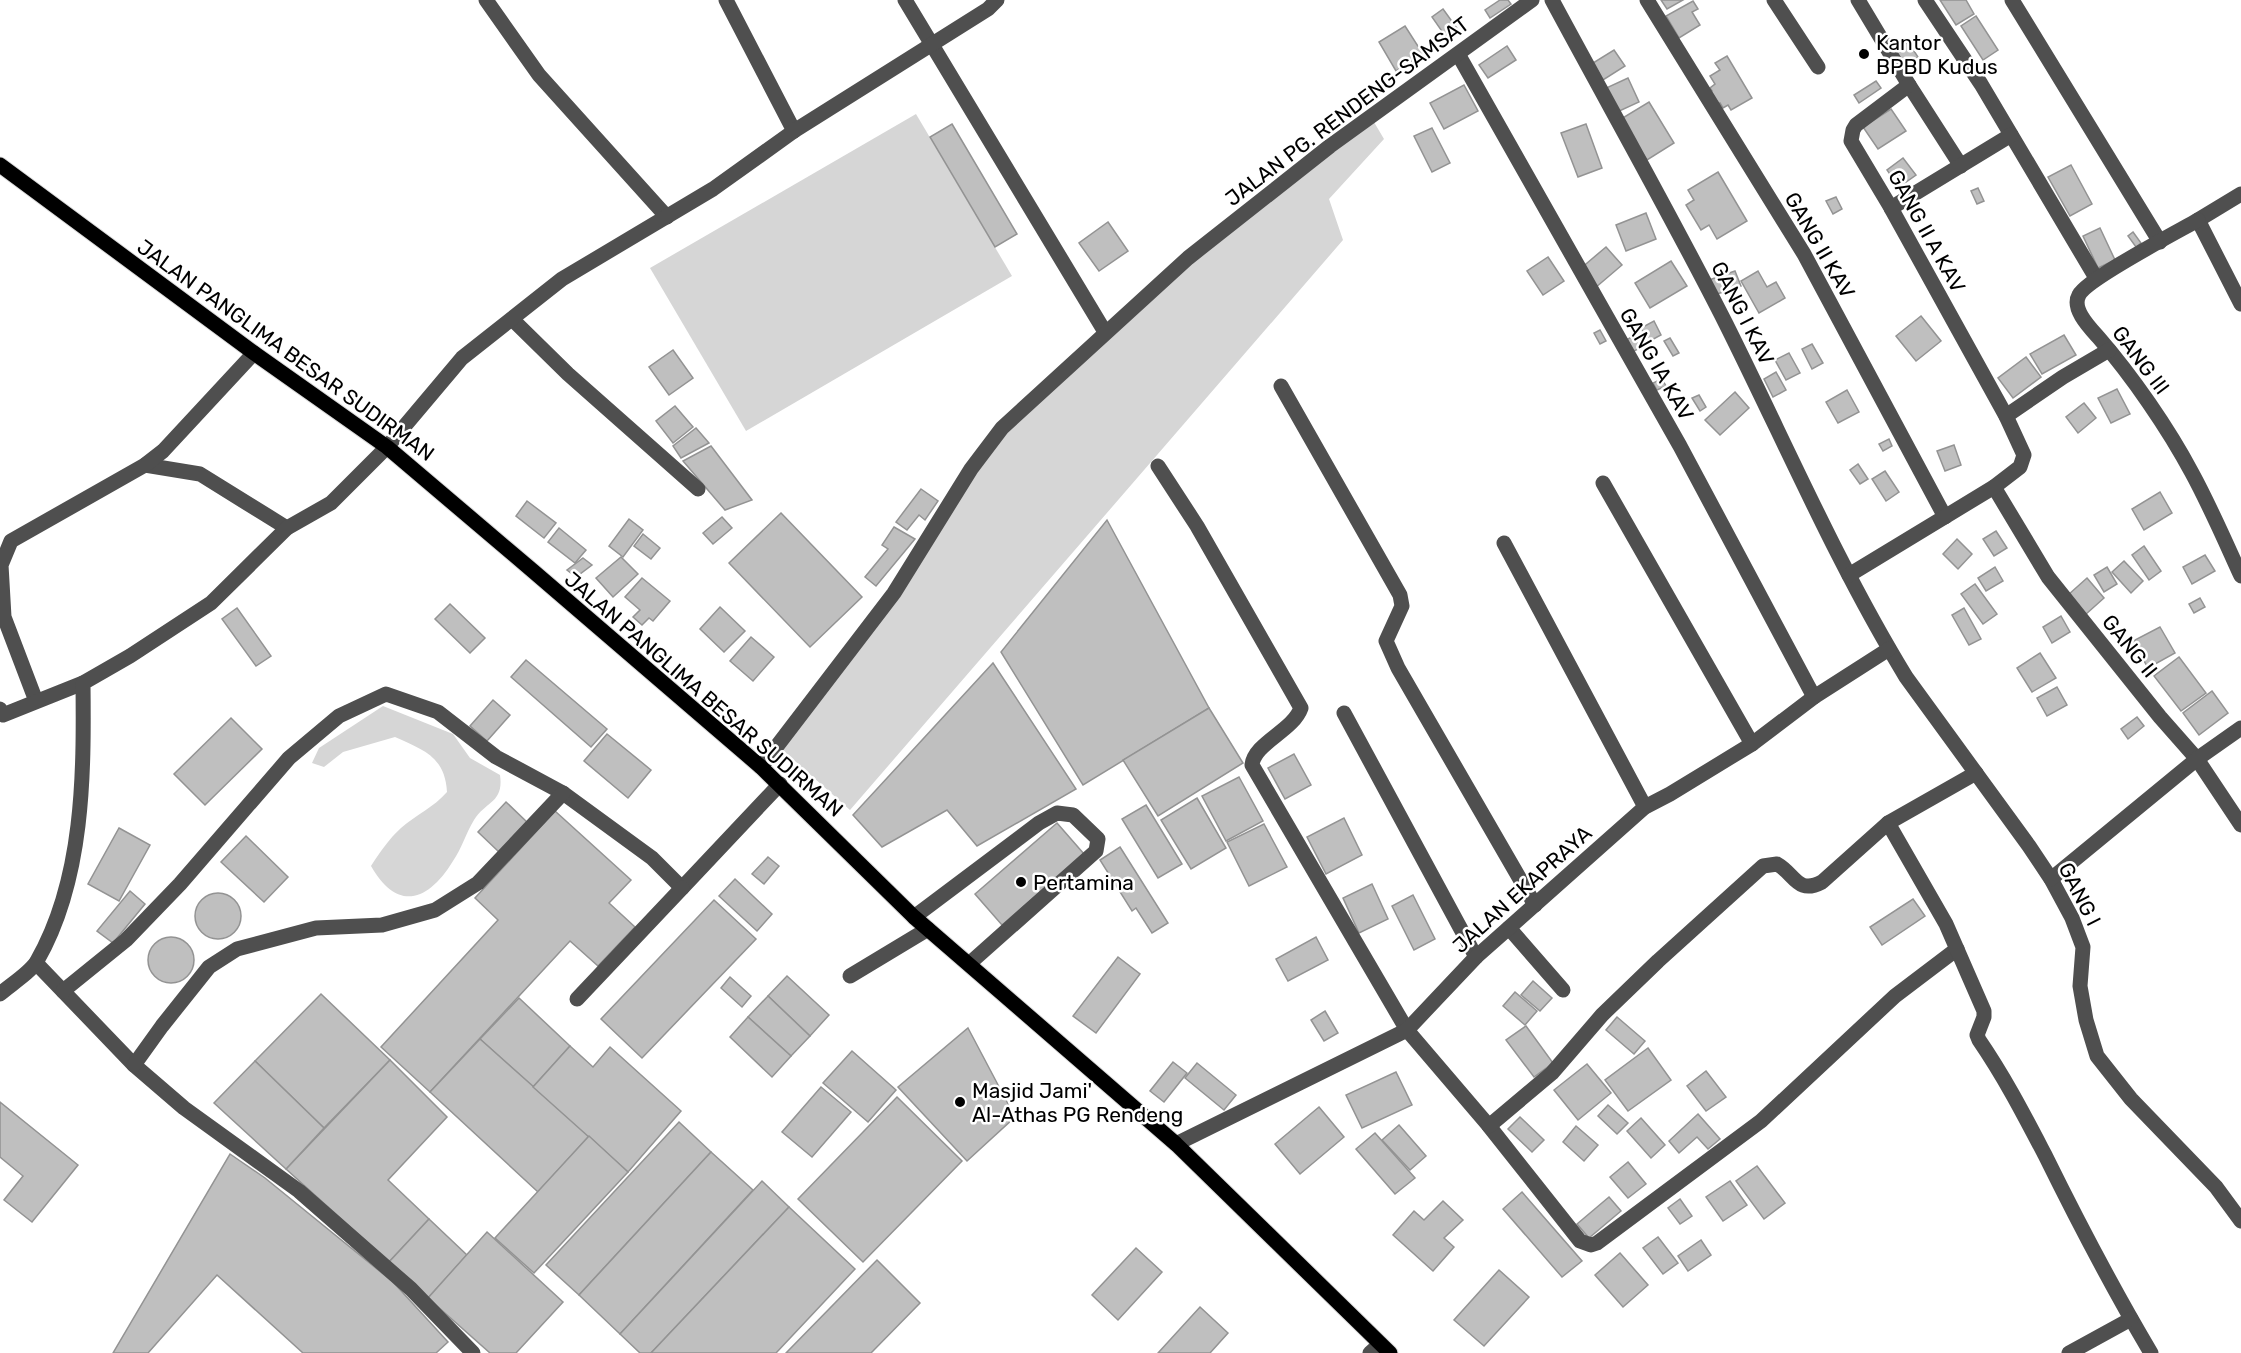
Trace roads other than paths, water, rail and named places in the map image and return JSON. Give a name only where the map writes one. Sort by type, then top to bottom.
[{"type":"main road","name":"JALAN PANGLIMA BESAR SUDIRMAN","points":[[0,165],[254,353],[387,447],[761,767],[914,917],[970,963],[1176,1144],[1380,1350]]},
{"type":"street","points":[[486,0],[539,75],[667,217]]},
{"type":"street","points":[[726,0],[794,131]]},
{"type":"street","points":[[905,0],[1105,332]]},
{"type":"street","points":[[1,713],[83,683],[130,656],[211,603],[287,528],[331,503],[387,447],[462,358],[562,279],[713,189],[794,131],[988,9],[997,0]]},
{"type":"street","name":"JALAN PG. RENDENG-SAMSAT","points":[[761,767],[894,593],[971,469],[1002,428],[1188,258],[1330,146],[1532,0]]},
{"type":"street","name":"GANG I KAV","points":[[1552,0],[1725,322],[1849,575],[1889,649]]},
{"type":"street","name":"GANG II KAV","points":[[1647,0],[1804,254],[1945,517]]},
{"type":"street","points":[[1774,0],[1818,67]]},
{"type":"street","points":[[1858,0],[1961,166]]},
{"type":"street","points":[[1925,0],[1982,84],[2096,278]]},
{"type":"street","points":[[2012,0],[2160,242]]},
{"type":"street","name":"GANG IA KAV","points":[[1458,54],[1680,446],[1814,697]]},
{"type":"street","name":"GANG II A KAV","points":[[1849,575],[1994,487],[2020,467],[2024,455],[2006,416],[1891,208],[1851,141],[1856,125],[1909,85]]},
{"type":"street","points":[[1891,208],[2011,135]]},
{"type":"street","name":"GANG III","points":[[2241,194],[2096,278],[2079,295],[2077,305],[2086,324],[2109,350],[2151,408],[2191,472],[2241,576]]},
{"type":"street","points":[[2198,219],[2241,304]]},
{"type":"street","points":[[512,319],[568,374],[698,489]]},
{"type":"street","points":[[2006,416],[2063,377],[2109,350]]},
{"type":"street","points":[[36,701],[4,617],[1,565],[6,542],[145,465],[163,451],[254,353]]},
{"type":"street","points":[[1281,387],[1400,595],[1402,606],[1386,641],[1398,668],[1535,905]]},
{"type":"street","points":[[145,465],[200,474],[287,528]]},
{"type":"street","points":[[1158,466],[1197,526],[1300,708],[1296,718],[1254,755],[1252,765],[1407,1030],[1489,1126],[1580,1241],[1591,1245],[1598,1243],[1761,1121],[1895,996],[1957,949]]},
{"type":"street","points":[[1603,483],[1752,744]]},
{"type":"street","name":"GANG II","points":[[1994,487],[2048,577],[2160,717],[2197,759],[2241,825]]},
{"type":"street","points":[[1504,543],[1645,807]]},
{"type":"street","name":"JALAN EKAPRAYA","points":[[1176,1144],[1407,1030],[1476,957],[1645,807],[1752,744],[1814,697],[1889,649]]},
{"type":"street","name":"GANG I","points":[[1889,649],[1906,677],[2051,879],[2072,918],[2083,947],[2080,986],[2086,1020],[2097,1056],[2131,1099],[2216,1187],[2241,1221]]},
{"type":"street","points":[[0,994],[36,963],[60,908],[75,843],[84,769],[83,683]]},
{"type":"street","points":[[63,991],[126,940],[172,892],[289,758],[339,716],[386,694],[438,712],[496,757],[563,793],[652,858],[682,888]]},
{"type":"street","points":[[1344,713],[1476,957]]},
{"type":"street","points":[[2051,879],[2197,759],[2241,728]]},
{"type":"street","points":[[1489,1126],[1552,1073],[1602,1015],[1763,866],[1777,864],[1802,886],[1812,887],[1822,882],[1888,823],[1976,773]]},
{"type":"street","points":[[577,999],[780,784]]},
{"type":"street","points":[[134,1065],[209,967],[237,949],[316,928],[382,925],[435,910],[478,883],[563,793]]},
{"type":"street","points":[[914,917],[1039,823],[1057,813],[1073,815],[1098,838],[1095,851],[970,963]]},
{"type":"street","points":[[1888,823],[1946,924],[1984,1011],[1977,1035],[1979,1040],[2022,1108],[2044,1155],[2151,1353]]},
{"type":"street","points":[[1509,928],[1563,990]]},
{"type":"street","points":[[850,976],[928,929]]},
{"type":"street","points":[[36,963],[134,1065],[184,1108],[299,1191],[411,1289],[473,1353]]},
{"type":"street","points":[[2069,1353],[2131,1319]]},
{"type":"place","name":"Kantor BPBD Kudus","points":[[1864,54]]},
{"type":"place","name":"Pertamina","points":[[1021,882]]},
{"type":"place","name":"Masjid Jami' Al-Athas PG Rendeng","points":[[960,1102]]}]
